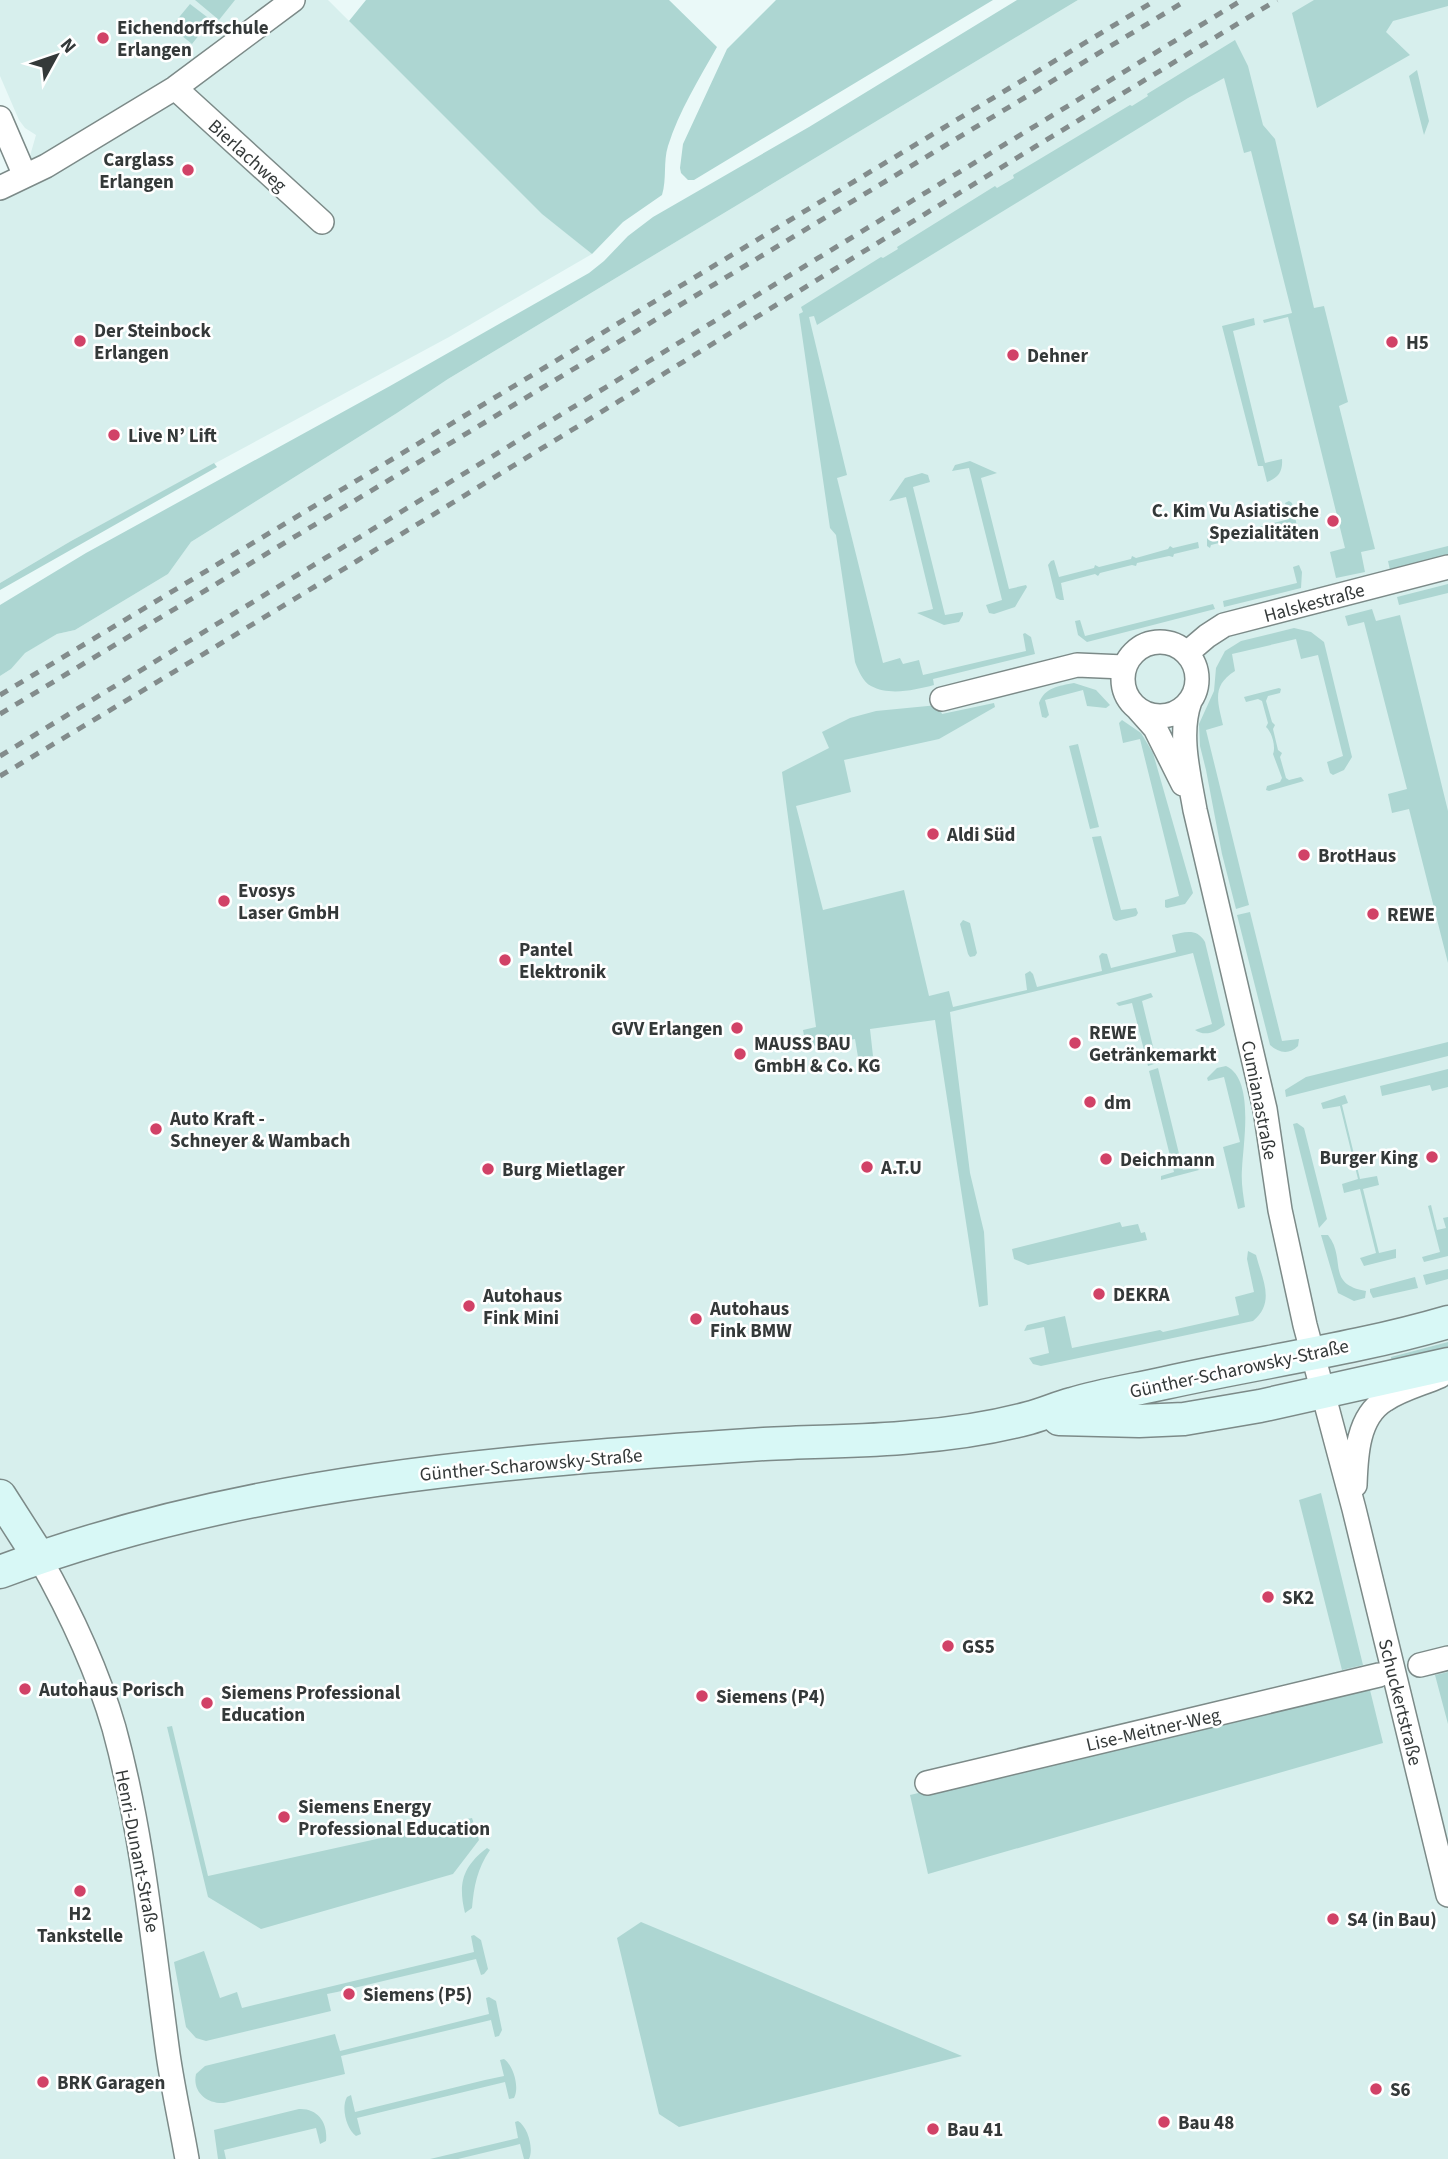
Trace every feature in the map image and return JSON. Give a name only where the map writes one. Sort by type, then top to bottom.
[{"type":"street","points":[[0,188],[90,140],[175,88],[293,0]]},
{"type":"street","name":"Bierlachweg","points":[[175,88],[322,222]]},
{"type":"street","points":[[0,118],[25,176]]},
{"type":"street","name":"Halskestraße","points":[[1187,653],[1224,625],[1448,567]]},
{"type":"street","points":[[942,698],[1077,665],[1124,667],[1137,649],[1148,643],[1169,642],[1187,653]]},
{"type":"street","name":"Cumianastraße","points":[[1187,653],[1193,662],[1197,681],[1184,722],[1187,766],[1265,1109],[1280,1210],[1321,1391]]},
{"type":"street","name":"Cumianastraße","points":[[1124,667],[1124,689],[1129,700],[1155,728],[1195,810]]},
{"type":"street","points":[[1138,709],[1158,716],[1170,715],[1190,701]]},
{"type":"street","name":"Günther-Scharowsky-Straße","points":[[0,1572],[131,1528],[275,1495],[369,1479],[708,1448],[912,1437],[968,1431],[1030,1418],[1072,1404],[1312,1354],[1448,1322]]},
{"type":"street","name":"Günther-Scharowsky-Straße","points":[[1030,1418],[1139,1421],[1184,1419],[1249,1408],[1448,1364]]},
{"type":"street","name":"Schuckertstraße","points":[[1354,1509],[1357,1453],[1367,1418],[1384,1400],[1448,1372]]},
{"type":"street","name":"Schuckertstraße","points":[[1321,1391],[1354,1509],[1448,1895]]},
{"type":"street","points":[[0,1496],[39,1557]]},
{"type":"street","name":"Henri-Dunant-Straße","points":[[39,1557],[59,1592],[114,1728],[133,1817],[156,1951],[169,2058],[187,2159]]},
{"type":"street","points":[[1420,1665],[1448,1658]]},
{"type":"street","name":"Lise-Meitner-Weg","points":[[927,1783],[1379,1675]]},
{"type":"shaded area","points":[[0,0],[328,0],[542,213],[592,254],[449,337],[71,541],[0,583],[0,188],[24,177],[36,135],[19,120],[0,76]]},
{"type":"shaded area","points":[[195,0],[235,0],[219,20]]},
{"type":"shaded area","points":[[366,0],[669,0],[717,47],[690,95],[673,133],[667,152],[662,195],[623,222],[592,254],[542,214],[349,21]]},
{"type":"shaded area","points":[[776,0],[993,0],[694,180],[688,180],[680,168],[683,144],[727,49]]},
{"type":"shaded area","points":[[1017,0],[1078,0],[448,379],[191,542],[168,574],[75,630],[57,634],[25,653],[11,669],[0,676],[0,605],[86,553],[589,273],[628,236],[653,217],[809,127]]},
{"type":"shaded area","points":[[1078,0],[1448,0],[1448,2159],[0,2159],[0,676],[11,669],[24,653],[57,634],[75,630],[168,574],[191,542],[448,379]]},
{"type":"shaded area","points":[[1314,0],[1448,0],[1448,6],[1393,21],[1386,32],[1410,55],[1317,108],[1292,13]]},
{"type":"shaded area","points":[[190,4],[211,20],[192,44],[171,27]]},
{"type":"shaded area","points":[[1235,40],[1248,66],[1263,125],[1275,139],[1314,308],[1324,306],[1348,402],[1339,406],[1375,549],[1361,552],[1365,572],[1336,578],[1330,552],[1345,548],[1288,317],[1264,323],[1263,320],[1292,313],[1251,151],[1244,153],[1224,78],[817,325],[814,316],[809,317],[847,475],[837,478],[883,663],[900,658],[903,664],[919,660],[923,675],[1026,651],[1025,633],[1031,637],[1035,654],[933,679],[934,685],[919,689],[886,691],[871,686],[863,679],[855,662],[836,535],[830,528],[799,314],[803,312],[801,307],[898,249],[897,247],[995,186],[997,188],[1014,178],[1013,175],[1132,106]]},
{"type":"shaded area","points":[[1417,70],[1429,121],[1424,135],[1409,76]]},
{"type":"shaded area","points":[[1254,318],[1255,325],[1233,331],[1265,463],[1282,459],[1279,474],[1267,482],[1263,466],[1258,466],[1222,326]]},
{"type":"shaded area","points":[[970,461],[997,473],[981,478],[1009,589],[1027,587],[1015,607],[994,614],[989,613],[986,605],[1002,600],[969,468],[952,471],[955,465]]},
{"type":"shaded area","points":[[214,463],[217,467],[0,590],[0,583]]},
{"type":"shaded area","points":[[922,473],[928,475],[930,482],[913,487],[945,615],[963,612],[959,622],[944,625],[917,613],[933,609],[906,497],[889,501],[905,478]]},
{"type":"shaded area","points":[[1285,503],[1292,503],[1300,540],[1296,541],[1291,525],[1211,545],[1210,548],[1207,546],[1207,537],[1210,539],[1242,531],[1244,528],[1248,530],[1289,519]]},
{"type":"shaded area","points":[[1198,542],[1199,548],[1174,554],[1173,557],[1137,563],[1136,566],[1100,573],[1098,576],[1095,574],[1061,583],[1064,600],[1056,598],[1048,565],[1051,561],[1054,560],[1059,577],[1094,568],[1095,565],[1099,567],[1131,559],[1132,556],[1136,558],[1168,549],[1170,546],[1173,548]]},
{"type":"shaded area","points":[[1448,546],[1448,555],[1390,570],[1388,561]]},
{"type":"shaded area","points":[[1299,565],[1302,572],[1301,588],[1224,607],[1223,601],[1297,583],[1293,567]]},
{"type":"shaded area","points":[[1448,584],[1448,593],[1399,605],[1397,597]]},
{"type":"shaded area","points":[[1213,604],[1215,609],[1087,642],[1078,635],[1075,621],[1080,620],[1085,636]]},
{"type":"shaded area","points":[[1372,609],[1376,621],[1400,615],[1448,811],[1448,963],[1409,809],[1392,813],[1388,794],[1407,789],[1364,622],[1348,626],[1345,616]]},
{"type":"shaded area","points":[[1294,628],[1311,632],[1324,642],[1352,757],[1344,770],[1333,775],[1330,773],[1327,762],[1343,756],[1318,655],[1301,659],[1296,639],[1232,654],[1235,671],[1222,683],[1218,695],[1223,725],[1206,730],[1249,905],[1236,909],[1200,746],[1199,724],[1214,691],[1216,668],[1225,651],[1241,641]]},
{"type":"shaded area","points":[[1074,683],[1096,690],[1110,705],[1106,708],[1087,706],[1083,690],[1045,700],[1049,715],[1042,717],[1039,703],[1045,694],[1053,688]]},
{"type":"shaded area","points":[[1279,688],[1280,693],[1268,696],[1266,701],[1275,725],[1273,729],[1278,750],[1282,753],[1280,757],[1286,778],[1289,780],[1301,777],[1304,781],[1269,791],[1266,790],[1267,786],[1280,782],[1282,778],[1273,754],[1273,740],[1266,727],[1268,723],[1262,701],[1258,699],[1246,702],[1244,697]]},
{"type":"shaded area","points":[[994,703],[995,707],[939,739],[844,760],[851,792],[796,806],[823,910],[904,890],[929,996],[949,991],[953,1007],[1027,990],[1025,974],[1030,971],[1037,987],[1102,971],[1099,956],[1102,953],[1107,954],[1111,968],[1176,952],[1172,935],[1194,933],[1205,942],[1225,1025],[1210,1033],[1195,1030],[1212,1024],[1193,953],[950,1012],[970,1173],[984,1232],[988,1305],[979,1307],[935,1020],[870,1029],[873,1056],[858,1057],[855,1039],[806,1047],[803,1030],[816,1027],[782,772],[829,748],[822,732],[850,718],[876,711],[938,705],[942,714]]},
{"type":"shaded area","points":[[1122,720],[1141,733],[1153,753],[1193,893],[1185,904],[1165,907],[1165,900],[1179,896],[1140,739],[1123,743],[1119,723]]},
{"type":"shaded area","points":[[1078,744],[1099,827],[1090,829],[1069,746]]},
{"type":"shaded area","points":[[1101,836],[1121,910],[1136,908],[1136,916],[1116,921],[1113,919],[1092,837]]},
{"type":"shaded area","points":[[1250,912],[1282,1041],[1299,1039],[1298,1046],[1288,1052],[1277,1050],[1270,1045],[1237,915]]},
{"type":"shaded area","points":[[963,920],[970,923],[977,953],[975,956],[970,957],[968,954],[960,924]]},
{"type":"shaded area","points":[[1151,993],[1153,997],[1142,1001],[1157,1063],[1148,1066],[1132,1003],[1119,1006],[1116,1003]]},
{"type":"shaded area","points":[[1448,1042],[1448,1056],[1286,1097],[1285,1090],[1306,1077]]},
{"type":"shaded area","points":[[1226,1066],[1235,1073],[1244,1098],[1242,1179],[1245,1207],[1238,1209],[1223,1147],[1240,1142],[1224,1077],[1208,1081],[1207,1078],[1217,1068]]},
{"type":"shaded area","points":[[1158,1068],[1183,1170],[1199,1170],[1161,1180],[1161,1176],[1174,1172],[1149,1071]]},
{"type":"shaded area","points":[[1448,1069],[1448,1087],[1432,1091],[1430,1085],[1382,1096],[1380,1086]]},
{"type":"shaded area","points":[[1345,1095],[1348,1103],[1342,1105],[1360,1179],[1377,1176],[1379,1185],[1363,1189],[1379,1253],[1396,1249],[1396,1258],[1364,1266],[1360,1258],[1376,1253],[1360,1189],[1344,1193],[1342,1184],[1358,1179],[1340,1106],[1323,1109],[1321,1103]]},
{"type":"shaded area","points":[[1297,1123],[1304,1128],[1327,1219],[1319,1228],[1293,1124]]},
{"type":"shaded area","points":[[1431,1205],[1437,1230],[1446,1228],[1443,1218],[1448,1217],[1448,1256],[1424,1262],[1422,1257],[1440,1252],[1428,1206]]},
{"type":"shaded area","points":[[1120,1222],[1122,1227],[1138,1224],[1141,1233],[1145,1232],[1147,1240],[1028,1265],[1014,1259],[1012,1249]]},
{"type":"shaded area","points":[[1321,1235],[1328,1235],[1333,1244],[1345,1283],[1366,1291],[1365,1298],[1354,1301],[1338,1293]]},
{"type":"shaded area","points":[[1248,1251],[1256,1255],[1266,1298],[1260,1314],[1253,1321],[1041,1366],[1033,1364],[1029,1358],[1049,1353],[1044,1327],[1024,1331],[1027,1325],[1065,1316],[1072,1348],[1239,1315],[1235,1297],[1254,1292],[1247,1259]]},
{"type":"shaded area","points":[[1448,1269],[1448,1279],[1426,1285],[1423,1275]]},
{"type":"shaded area","points":[[1415,1277],[1418,1288],[1373,1298],[1370,1292],[1370,1289]]},
{"type":"shaded area","points":[[1448,1342],[1448,1354],[1392,1366],[1391,1357]]},
{"type":"shaded area","points":[[1321,1493],[1363,1665],[1342,1670],[1299,1500]]},
{"type":"shaded area","points":[[1448,1672],[1448,1724],[1435,1675]]},
{"type":"shaded area","points":[[1369,1686],[1383,1743],[928,1874],[910,1795]]},
{"type":"shaded area","points":[[172,1726],[208,1876],[472,1818],[479,1840],[453,1874],[261,1929],[208,1897],[167,1727]]},
{"type":"shaded area","points":[[487,1848],[490,1850],[477,1878],[472,1908],[465,1913],[462,1893],[464,1877],[472,1862]]},
{"type":"shaded area","points":[[641,1922],[962,2056],[679,2127],[659,2114],[617,1938]]},
{"type":"shaded area","points":[[471,1936],[481,1940],[488,1969],[481,1975],[476,1959],[327,1994],[331,2011],[206,2041],[196,2038],[186,2027],[174,1962],[204,1951],[220,1998],[237,1992],[242,2008],[474,1952]]},
{"type":"shaded area","points":[[486,1998],[496,2001],[502,2030],[499,2036],[495,2037],[491,2020],[341,2056],[345,2074],[224,2103],[202,2096],[196,2086],[196,2074],[205,2066],[335,2034],[340,2051],[489,2014]]},
{"type":"shaded area","points":[[504,2059],[515,2077],[514,2098],[509,2099],[505,2082],[357,2118],[361,2134],[356,2136],[347,2123],[344,2106],[347,2097],[351,2095],[355,2112],[504,2076],[500,2060]]},
{"type":"shaded area","points":[[299,2109],[312,2111],[320,2118],[325,2128],[326,2141],[320,2144],[316,2128],[224,2150],[226,2159],[218,2159],[214,2130]]},
{"type":"shaded area","points":[[518,2121],[529,2138],[529,2159],[524,2159],[520,2144],[458,2159],[430,2159],[518,2138],[515,2122]]},
{"type":"railway","points":[[0,695],[1156,0]]},
{"type":"railway","points":[[0,714],[1187,0]]},
{"type":"railway","points":[[0,756],[1242,0]]},
{"type":"railway","points":[[0,776],[1277,0]]},
{"type":"place","name":"Eichendorffschule Erlangen","points":[[103,38]]},
{"type":"place","name":"Carglass Erlangen","points":[[188,170]]},
{"type":"place","name":"Der Steinbock Erlangen","points":[[80,341]]},
{"type":"place","name":"H5","points":[[1392,342]]},
{"type":"place","name":"Dehner","points":[[1013,355]]},
{"type":"place","name":"Live N’ Lift","points":[[114,435]]},
{"type":"place","name":"C. Kim Vu Asiatische Spezialitäten","points":[[1333,521]]},
{"type":"place","name":"Aldi Süd","points":[[933,834]]},
{"type":"place","name":"BrotHaus","points":[[1304,855]]},
{"type":"place","name":"Evosys Laser GmbH","points":[[224,901]]},
{"type":"place","name":"REWE","points":[[1373,914]]},
{"type":"place","name":"Pantel Elektronik","points":[[505,960]]},
{"type":"place","name":"GVV Erlangen","points":[[737,1028]]},
{"type":"place","name":"REWE Getränkemarkt","points":[[1075,1043]]},
{"type":"place","name":"MAUSS BAU GmbH & Co. KG","points":[[740,1054]]},
{"type":"place","name":"dm","points":[[1090,1102]]},
{"type":"place","name":"Auto Kraft - Schneyer & Wambach","points":[[156,1129]]},
{"type":"place","name":"Burger King","points":[[1432,1157]]},
{"type":"place","name":"Deichmann","points":[[1106,1159]]},
{"type":"place","name":"A.T.U","points":[[867,1167]]},
{"type":"place","name":"Burg Mietlager","points":[[488,1169]]},
{"type":"place","name":"DEKRA","points":[[1099,1294]]},
{"type":"place","name":"Autohaus Fink Mini","points":[[469,1306]]},
{"type":"place","name":"Autohaus Fink BMW","points":[[696,1319]]},
{"type":"place","name":"SK2","points":[[1268,1597]]},
{"type":"place","name":"GS5","points":[[948,1646]]},
{"type":"place","name":"Autohaus Porisch","points":[[25,1689]]},
{"type":"place","name":"Siemens (P4)","points":[[702,1696]]},
{"type":"place","name":"Siemens Professional Education","points":[[207,1703]]},
{"type":"place","name":"Siemens Energy Professional Education","points":[[284,1817]]},
{"type":"place","name":"H2 Tankstelle","points":[[80,1891]]},
{"type":"place","name":"S4 (in Bau)","points":[[1333,1919]]},
{"type":"place","name":"Siemens (P5)","points":[[349,1994]]},
{"type":"place","name":"BRK Garagen","points":[[43,2082]]},
{"type":"place","name":"S6","points":[[1376,2089]]},
{"type":"place","name":"Bau 48","points":[[1164,2122]]},
{"type":"place","name":"Bau 41","points":[[933,2129]]}]
